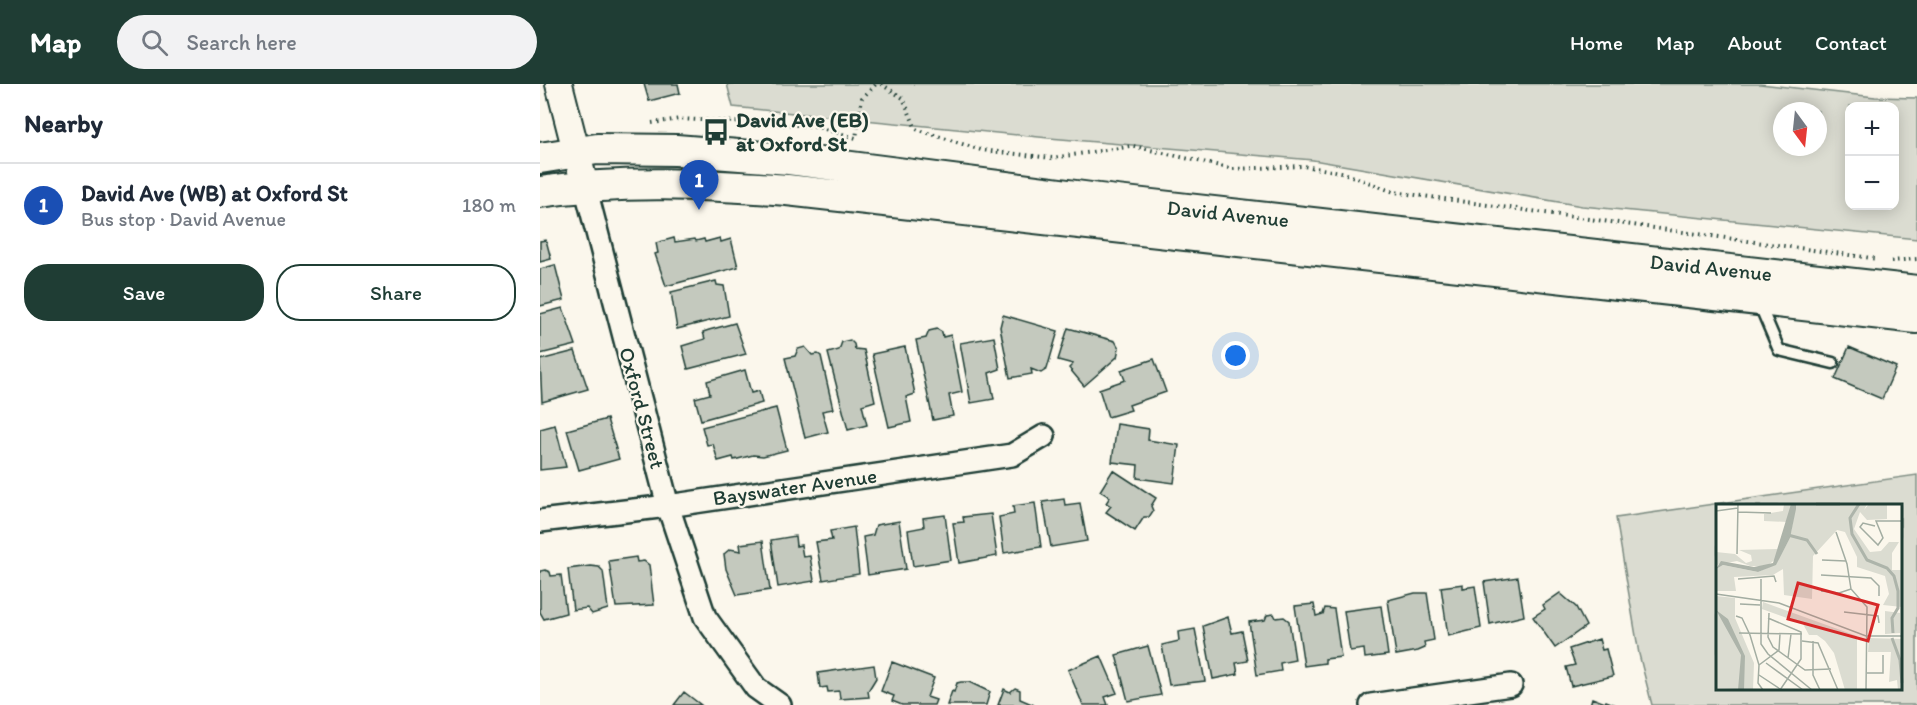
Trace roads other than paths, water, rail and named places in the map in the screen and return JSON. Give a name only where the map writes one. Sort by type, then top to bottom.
[{"type":"main road","name":"David Avenue","points":[[540,158],[597,149],[676,150],[789,159],[1099,199],[1917,291]]},
{"type":"main road","name":"David Avenue","points":[[540,192],[585,186],[680,183],[787,190],[1917,318]]},
{"type":"street","name":"Oxford Street","points":[[559,84],[668,506],[705,617],[756,688],[780,705]]},
{"type":"street","name":"Bayswater Avenue","points":[[540,520],[668,506],[1012,455],[1044,436]]},
{"type":"street","points":[[1371,705],[1511,685]]},
{"type":"lane","points":[[1757,300],[1779,350],[1833,363]]},
{"type":"place","name":"David Ave (EB) at Oxford St","points":[[716,132]]},
{"type":"place","name":"David Ave (WB) at Oxford St","points":[[699,210]]}]
